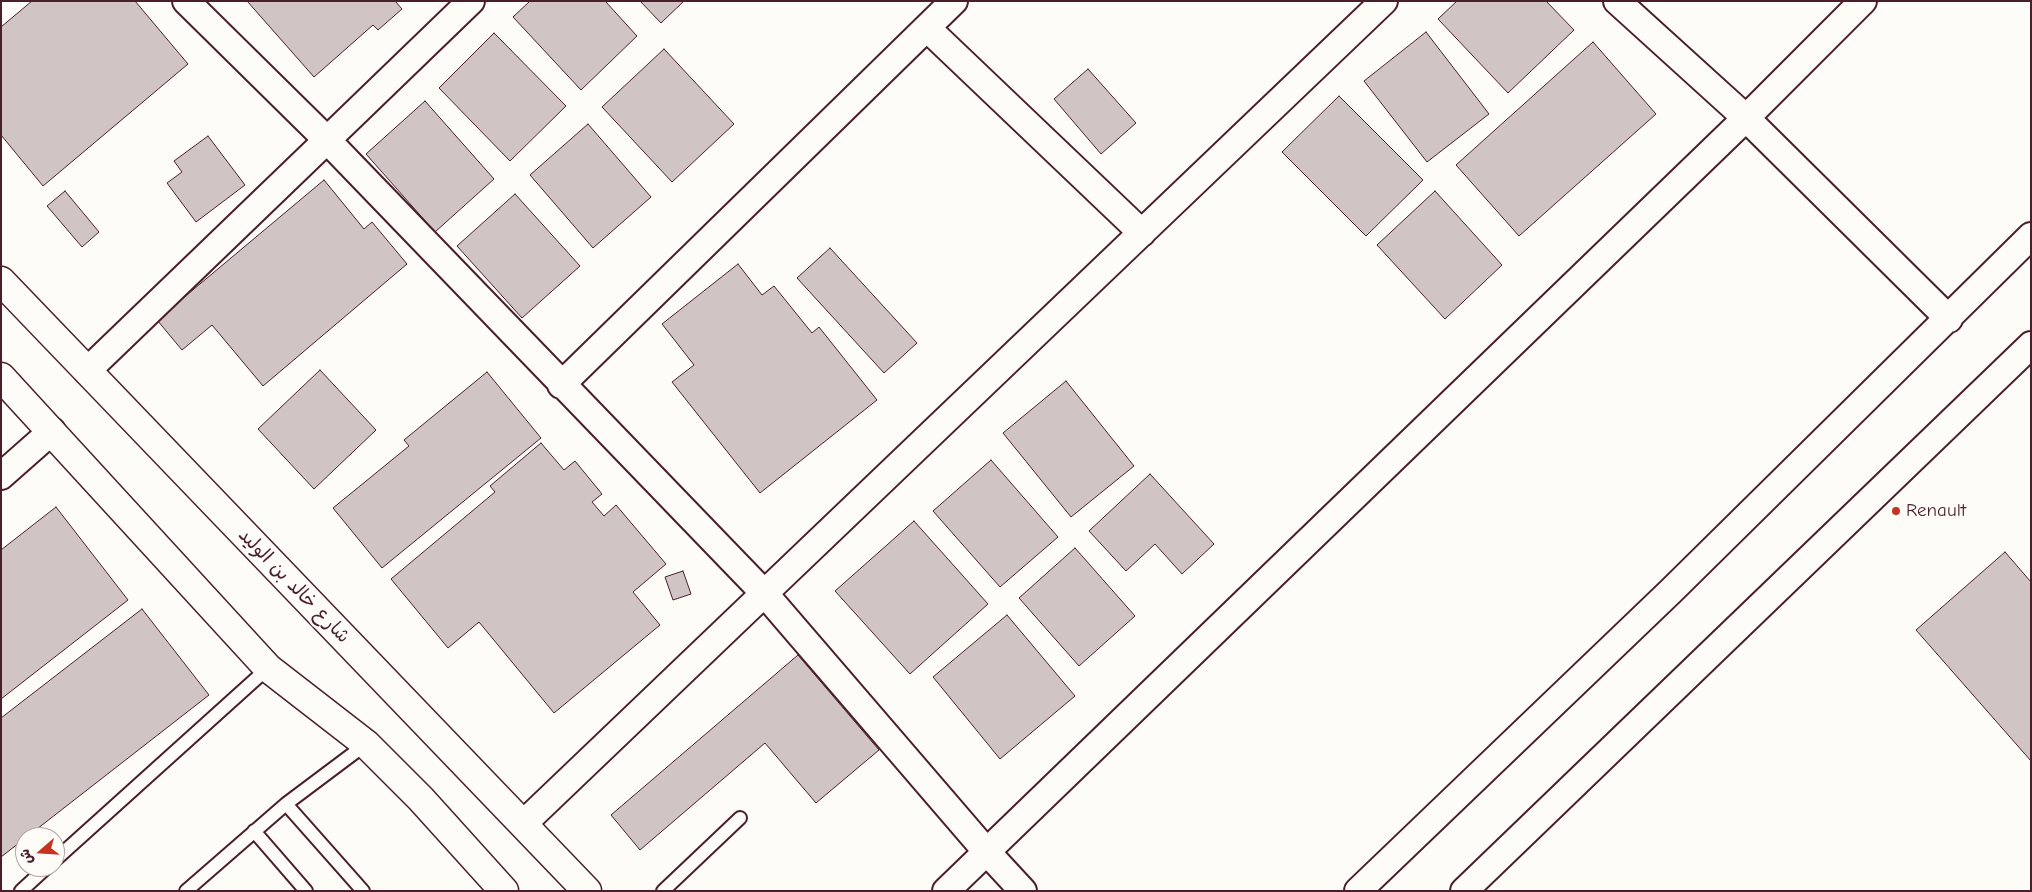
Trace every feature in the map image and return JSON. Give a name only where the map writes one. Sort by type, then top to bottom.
[{"type":"main road","name":"شارع خالد بن الوليد","points":[[1,281],[586,891]]},
{"type":"main road","points":[[1,377],[268,668],[366,744],[421,799],[504,891]]},
{"type":"street","points":[[186,1],[327,140],[765,594],[986,851],[1023,891]]},
{"type":"street","points":[[87,371],[471,1]]},
{"type":"street","points":[[561,384],[928,29],[954,1]]},
{"type":"street","points":[[523,824],[1384,1]]},
{"type":"street","points":[[1617,1],[1746,118],[1949,319]]},
{"type":"street","points":[[946,891],[1746,118],[1863,1]]},
{"type":"street","points":[[928,29],[1142,232]]},
{"type":"street","points":[[1358,891],[1671,592],[2031,236]]},
{"type":"street","points":[[1464,891],[2031,345]]},
{"type":"street","points":[[1,476],[52,431]]},
{"type":"lane","points":[[65,851],[268,668]]},
{"type":"lane","points":[[186,891],[286,804],[366,744]]},
{"type":"lane","points":[[286,804],[364,891]]},
{"type":"lane","points":[[663,891],[740,818]]},
{"type":"lane","points":[[254,831],[306,891]]},
{"type":"lane","points":[[21,891],[36,877]]},
{"type":"building","points":[[32,1],[135,1],[188,64],[43,186],[1,135],[1,27]]},
{"type":"building","points":[[247,1],[395,1],[402,9],[378,30],[373,25],[314,77]]},
{"type":"building","points":[[530,1],[605,1],[637,36],[581,90],[513,17]]},
{"type":"building","points":[[640,1],[684,1],[661,23]]},
{"type":"building","points":[[1457,1],[1546,1],[1574,30],[1508,93],[1438,19]]},
{"type":"building","points":[[1426,32],[1489,114],[1427,162],[1364,81]]},
{"type":"building","points":[[494,33],[566,106],[510,161],[439,88]]},
{"type":"building","points":[[1593,42],[1656,114],[1519,236],[1456,165]]},
{"type":"building","points":[[664,49],[734,124],[672,182],[602,107]]},
{"type":"building","points":[[1088,69],[1136,123],[1101,154],[1054,99]]},
{"type":"building","points":[[1339,96],[1423,180],[1366,236],[1282,152]]},
{"type":"building","points":[[425,101],[494,179],[435,232],[366,154]]},
{"type":"building","points":[[588,124],[651,197],[593,248],[530,175]]},
{"type":"building","points":[[208,136],[245,185],[196,222],[167,183],[182,172],[174,161]]},
{"type":"building","points":[[324,180],[364,229],[372,222],[407,264],[263,386],[212,325],[182,350],[157,320]]},
{"type":"building","points":[[65,191],[99,232],[82,247],[47,206]]},
{"type":"building","points":[[1435,191],[1502,265],[1445,319],[1377,245]]},
{"type":"building","points":[[515,194],[580,266],[522,318],[457,246]]},
{"type":"building","points":[[830,248],[917,343],[884,373],[797,278]]},
{"type":"building","points":[[738,264],[762,295],[774,286],[812,333],[819,327],[877,400],[760,493],[672,382],[694,365],[662,324]]},
{"type":"building","points":[[320,370],[376,430],[314,489],[258,429]]},
{"type":"building","points":[[487,372],[541,438],[382,568],[333,508],[409,446],[404,440]]},
{"type":"building","points":[[1066,381],[1134,466],[1071,517],[1003,433]]},
{"type":"building","points":[[541,443],[564,470],[575,461],[602,494],[592,502],[604,516],[616,505],[666,564],[633,592],[660,625],[554,713],[479,622],[448,648],[391,579],[495,492],[490,486]]},
{"type":"building","points":[[991,460],[1058,537],[1000,587],[933,511]]},
{"type":"building","points":[[1150,474],[1214,544],[1182,574],[1155,544],[1126,571],[1089,531]]},
{"type":"building","points":[[56,507],[128,600],[1,699],[1,550]]},
{"type":"building","points":[[914,521],[988,604],[910,674],[835,591]]},
{"type":"building","points":[[1075,548],[1135,616],[1079,666],[1019,598]]},
{"type":"building","points":[[2005,552],[2031,582],[2031,761],[1916,630]]},
{"type":"building","points":[[683,571],[691,594],[673,600],[665,577]]},
{"type":"building","points":[[142,609],[209,695],[40,827],[15,827],[15,846],[1,857],[1,718]]},
{"type":"building","points":[[1007,615],[1075,696],[1000,759],[933,677]]},
{"type":"building","points":[[798,655],[879,750],[816,803],[765,743],[640,850],[611,815]]},
{"type":"place","name":"Renault","points":[[1896,511]]}]
